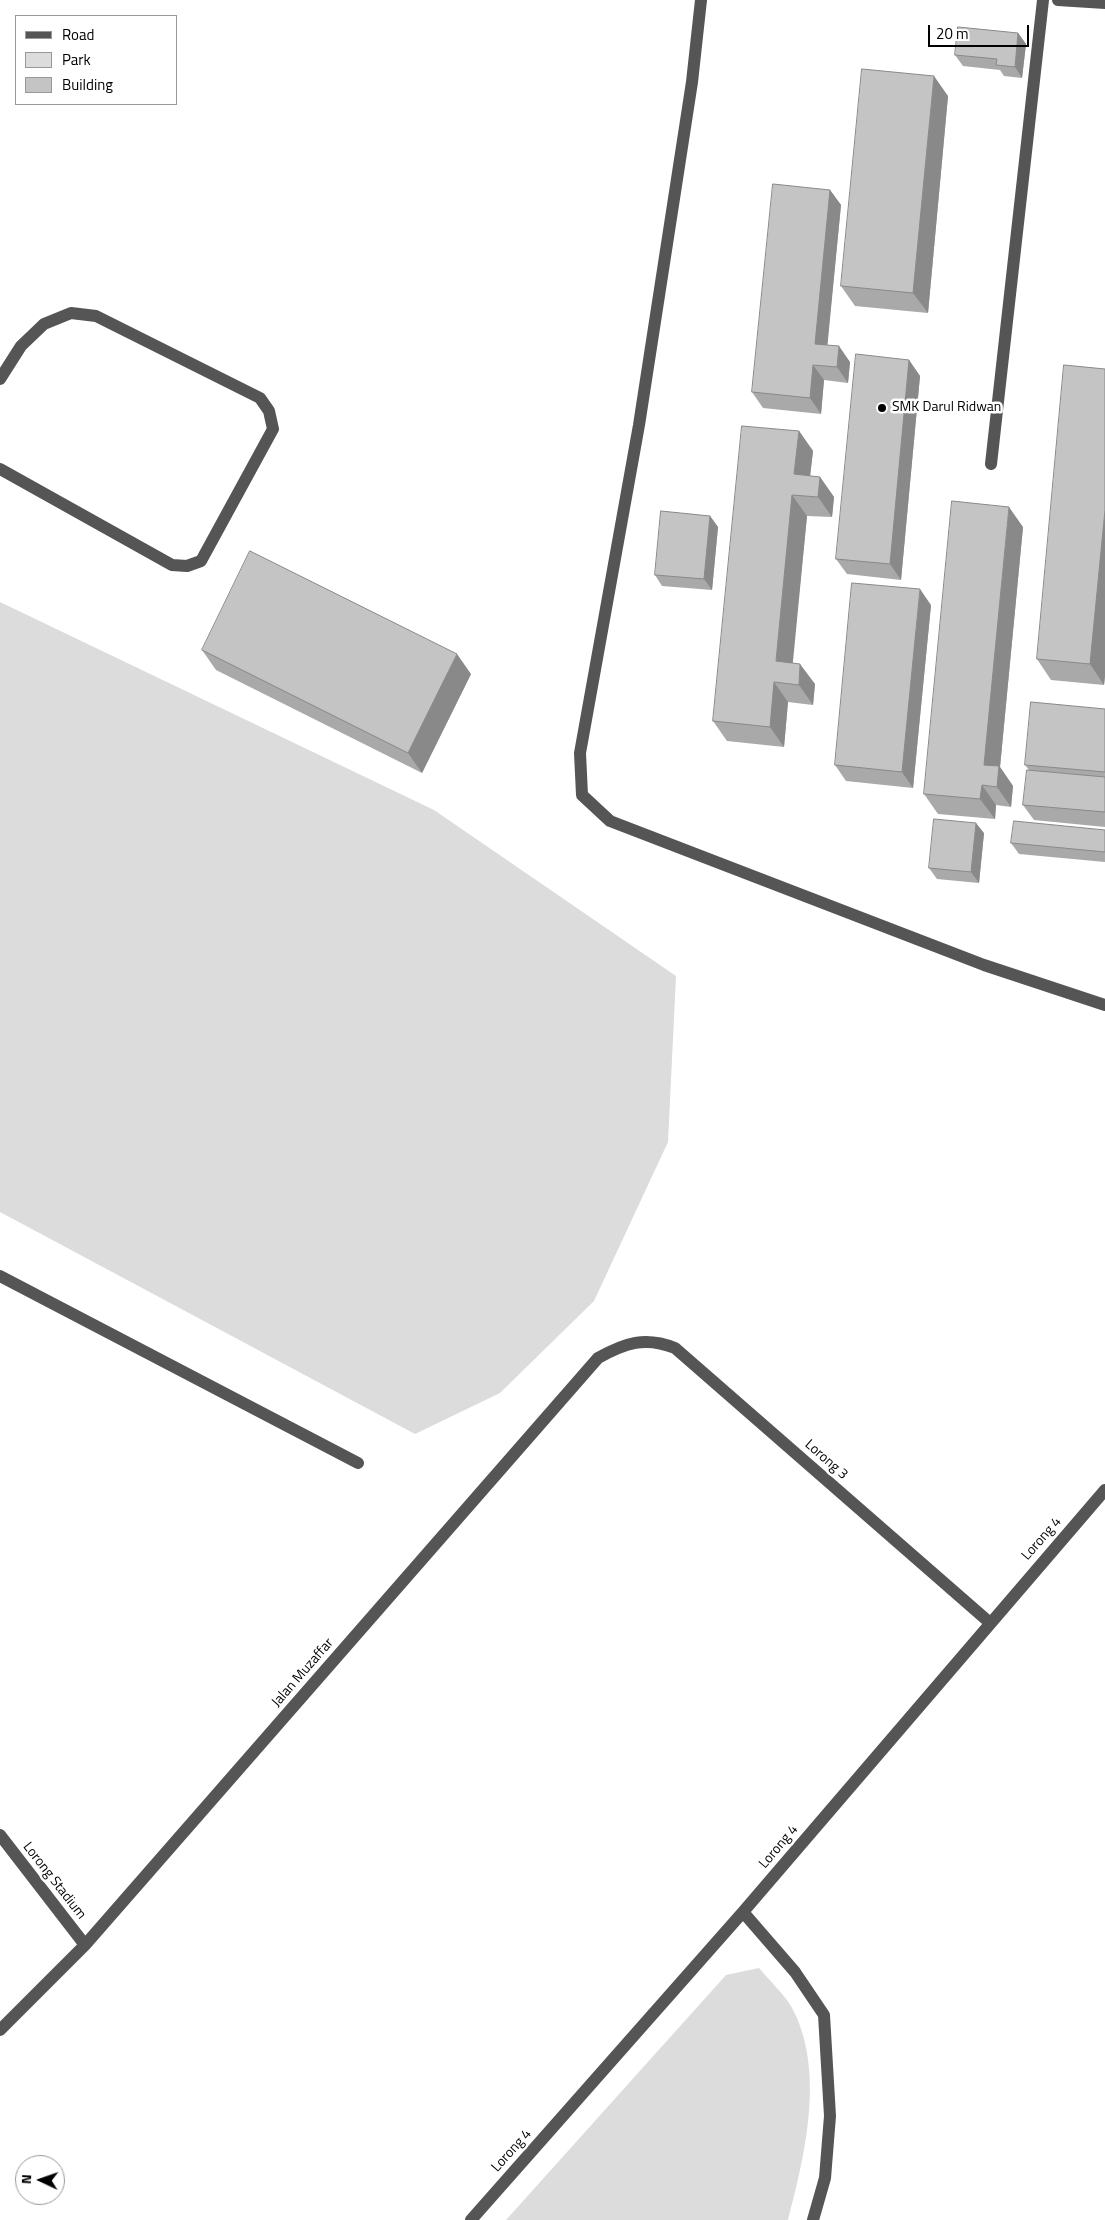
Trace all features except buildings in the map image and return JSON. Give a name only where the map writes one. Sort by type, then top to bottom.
[{"type":"street","points":[[701,0],[692,82],[640,415],[580,753],[582,795],[610,821],[984,965],[1105,1004]]},
{"type":"street","points":[[991,464],[1043,0]]},
{"type":"street","points":[[1058,0],[1105,3]]},
{"type":"street","points":[[0,379],[21,346],[44,324],[71,313],[96,316],[260,398],[269,411],[272,428],[200,561],[187,566],[172,566],[0,469]]},
{"type":"street","points":[[0,1276],[358,1463]]},
{"type":"street","name":"Lorong 3","points":[[633,1343],[659,1342],[675,1348],[990,1622]]},
{"type":"street","name":"Jalan Muzaffar","points":[[0,2030],[85,1945],[598,1358],[633,1343]]},
{"type":"street","name":"Lorong 4","points":[[471,2220],[743,1912],[1105,1490]]},
{"type":"street","name":"Lorong Stadium","points":[[0,1836],[85,1945]]},
{"type":"street","points":[[743,1912],[795,1972],[824,2015],[830,2116],[825,2178],[813,2220]]},
{"type":"green space","points":[[0,602],[434,810],[676,976],[668,1142],[594,1301],[500,1393],[415,1434],[0,1212]]},
{"type":"green space","points":[[759,1968],[791,2006],[802,2031],[808,2057],[810,2084],[806,2140],[788,2220],[506,2220],[726,1975]]},
{"type":"place","name":"SMK Darul Ridwan","points":[[882,408]]}]
